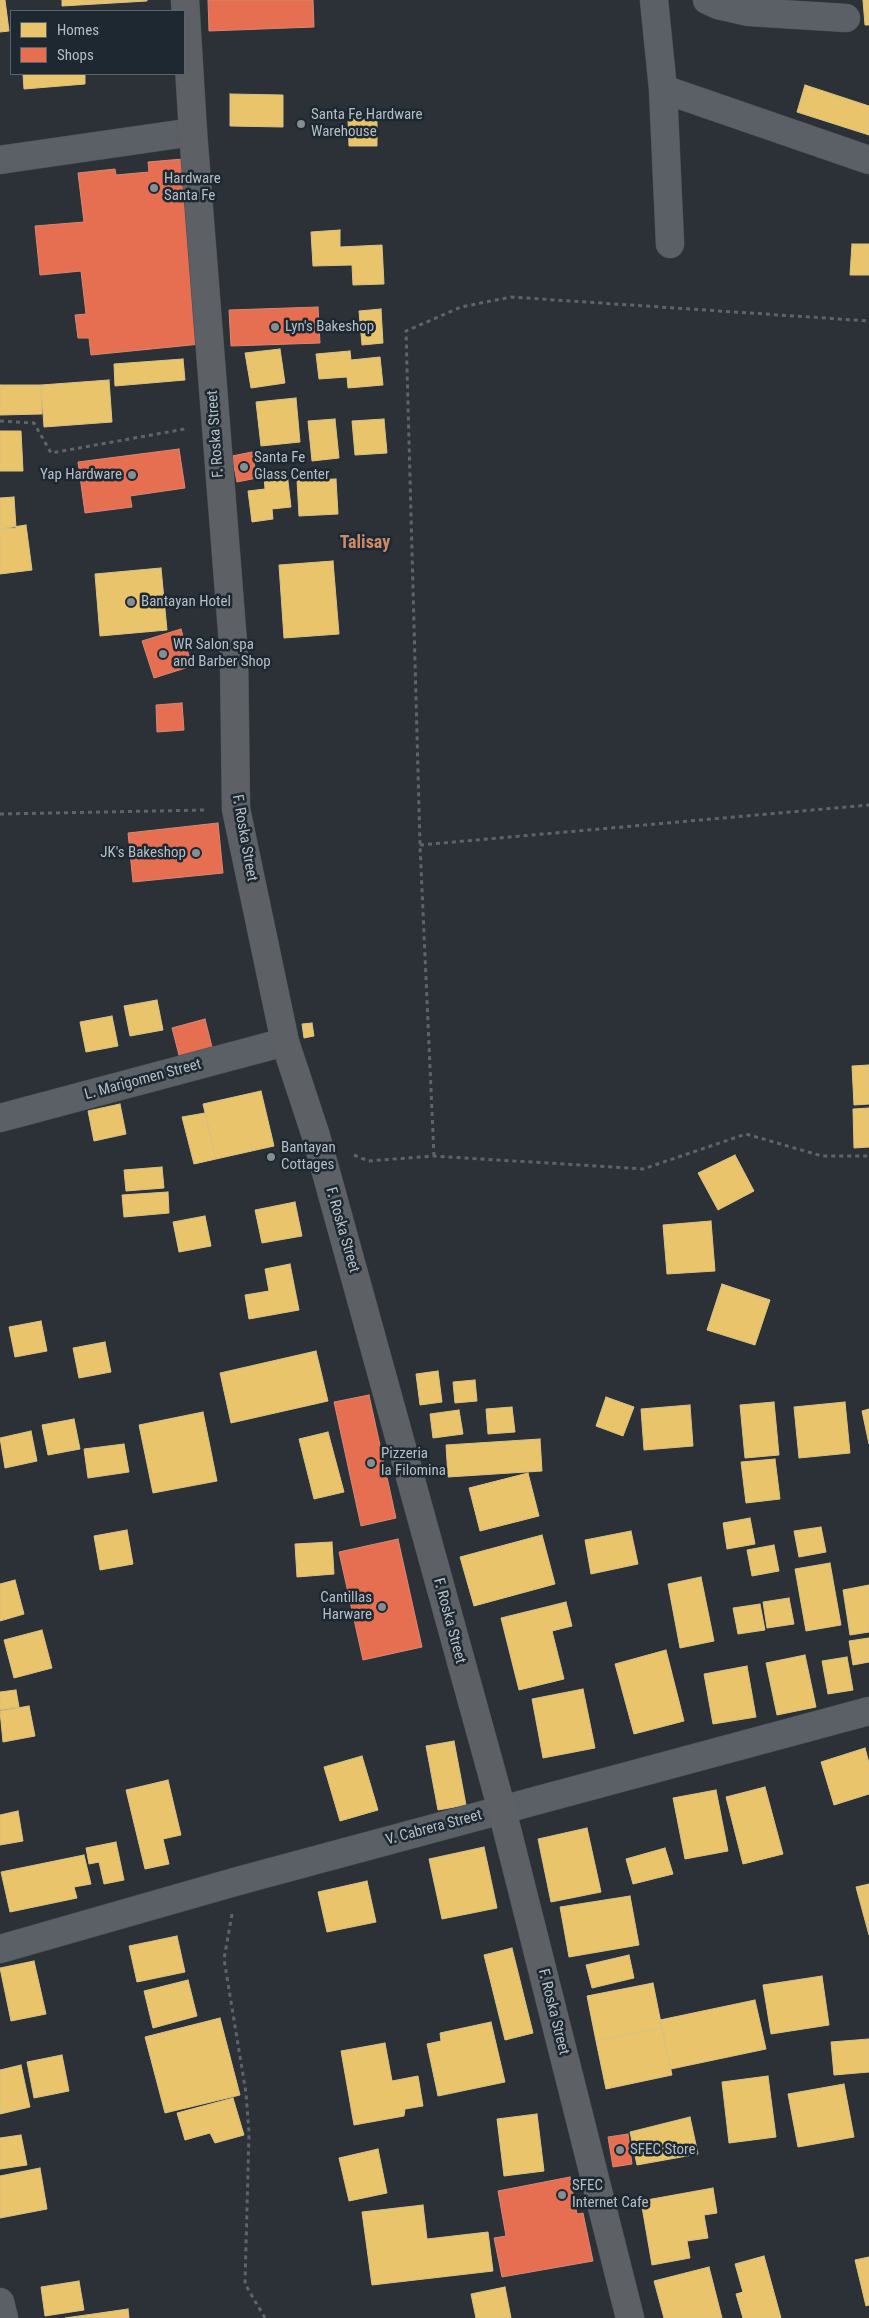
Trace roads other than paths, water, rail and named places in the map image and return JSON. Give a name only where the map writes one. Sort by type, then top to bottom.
[{"type":"main road","name":"F. Roska Street","points":[[186,0],[193,132],[234,656],[236,809],[285,1042],[316,1136],[502,1810],[630,2318]]},
{"type":"street","points":[[654,0],[663,89],[670,244]]},
{"type":"street","points":[[707,0],[718,5],[749,12],[846,18]]},
{"type":"street","points":[[663,89],[869,160]]},
{"type":"street","points":[[0,160],[193,132]]},
{"type":"street","name":"L. Marigomen Street","points":[[0,1118],[285,1042]]},
{"type":"street","name":"V. Cabrera Street","points":[[0,1949],[238,1881],[869,1711]]},
{"type":"street","points":[[0,2302],[4,2318]]},
{"type":"place","name":"Santa Fe Hardware Warehouse","points":[[301,124]]},
{"type":"place","name":"Hardware Santa Fe","points":[[154,188]]},
{"type":"place","name":"Lyn's Bakeshop","points":[[275,327]]},
{"type":"place","name":"Santa Fe Glass Center","points":[[244,467]]},
{"type":"place","name":"Yap Hardware","points":[[132,475]]},
{"type":"place","name":"Bantayan Hotel","points":[[131,602]]},
{"type":"place","name":"WR Salon spa and Barber Shop","points":[[163,654]]},
{"type":"place","name":"JK's Bakeshop","points":[[196,853]]},
{"type":"place","name":"Bantayan Cottages","points":[[271,1157]]},
{"type":"place","name":"Pizzeria la Filomina","points":[[371,1463]]},
{"type":"place","name":"Cantillas Harware","points":[[382,1607]]},
{"type":"place","name":"SFEC Store","points":[[620,2150]]},
{"type":"place","name":"SFEC Internet Cafe","points":[[562,2195]]},
{"type":"district","name":"Talisay","points":[[365,543]]}]
